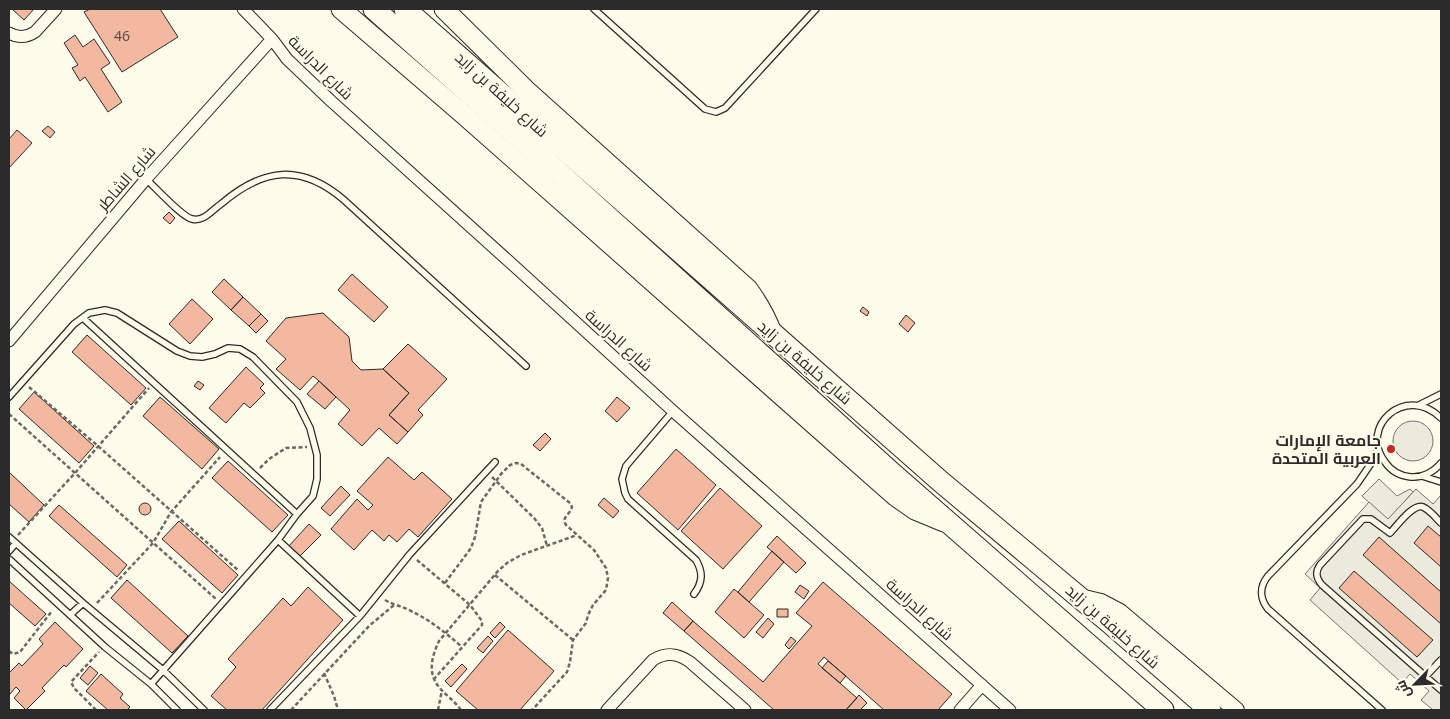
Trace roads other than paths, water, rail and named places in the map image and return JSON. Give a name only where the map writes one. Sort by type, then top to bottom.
[{"type":"highway","name":"شارع خليفة بن زايد","points":[[374,9],[948,523],[1163,710]]},
{"type":"highway","name":"شارع خليفة بن زايد","points":[[405,9],[940,481],[1210,710]]},
{"type":"main road","points":[[341,9],[463,114],[896,496],[916,510],[948,523]]},
{"type":"main road","points":[[444,9],[553,114],[748,289],[758,302],[772,333]]},
{"type":"street","points":[[9,33],[20,37],[30,35],[56,9]]},
{"type":"street","name":"شارع الدراسة","points":[[243,9],[272,39],[287,59],[325,96],[673,411],[1010,710]]},
{"type":"street","name":"شارع الشاطر","points":[[9,341],[146,179],[272,39]]},
{"type":"street","points":[[1079,597],[1100,602],[1120,612],[1236,710]]},
{"type":"street","points":[[607,710],[653,660],[660,656],[676,654],[690,662],[745,710]]},
{"type":"street","points":[[960,710],[982,685]]},
{"type":"lane","points":[[594,9],[705,109],[716,112],[725,108],[816,9]]},
{"type":"lane","points":[[146,179],[186,217],[195,220],[204,218],[242,188],[266,177],[283,174],[300,176],[316,181],[331,189],[344,200],[526,366]]},
{"type":"lane","points":[[9,397],[74,324],[89,314],[106,310],[117,312],[177,351],[190,356],[202,357],[228,348],[240,349],[253,357],[297,402],[310,428],[317,455],[313,496],[223,604],[151,684]]},
{"type":"lane","points":[[83,318],[297,514]]},
{"type":"lane","points":[[1418,405],[1441,394]]},
{"type":"lane","points":[[1441,418],[1427,407],[1418,405],[1401,406],[1386,416],[1378,432],[1378,450],[1382,459],[1395,472],[1403,476],[1422,476],[1431,472],[1441,463]]},
{"type":"lane","points":[[673,411],[626,466],[622,486],[628,499],[696,560],[702,574],[701,581],[694,594]]},
{"type":"lane","points":[[1378,450],[1357,484],[1268,576],[1261,592],[1264,604],[1268,609],[1382,710]]},
{"type":"lane","points":[[270,710],[360,616],[410,554],[495,462]]},
{"type":"lane","points":[[1422,476],[1441,482]]},
{"type":"lane","points":[[1441,522],[1421,506],[1412,509],[1390,533],[1371,519],[1363,520],[1320,565],[1317,573],[1317,577],[1322,585],[1441,690]]},
{"type":"lane","points":[[9,551],[12,540],[91,610],[163,670],[204,710]]},
{"type":"lane","points":[[278,540],[360,616]]},
{"type":"lane","points":[[9,559],[104,647],[151,684],[177,710]]},
{"type":"lane","points":[[70,616],[83,603]]},
{"type":"lane","points":[[1426,676],[1441,660]]},
{"type":"place","name":"جامعة الإمارات العربية المتحدة","points":[[1391,449]]}]
